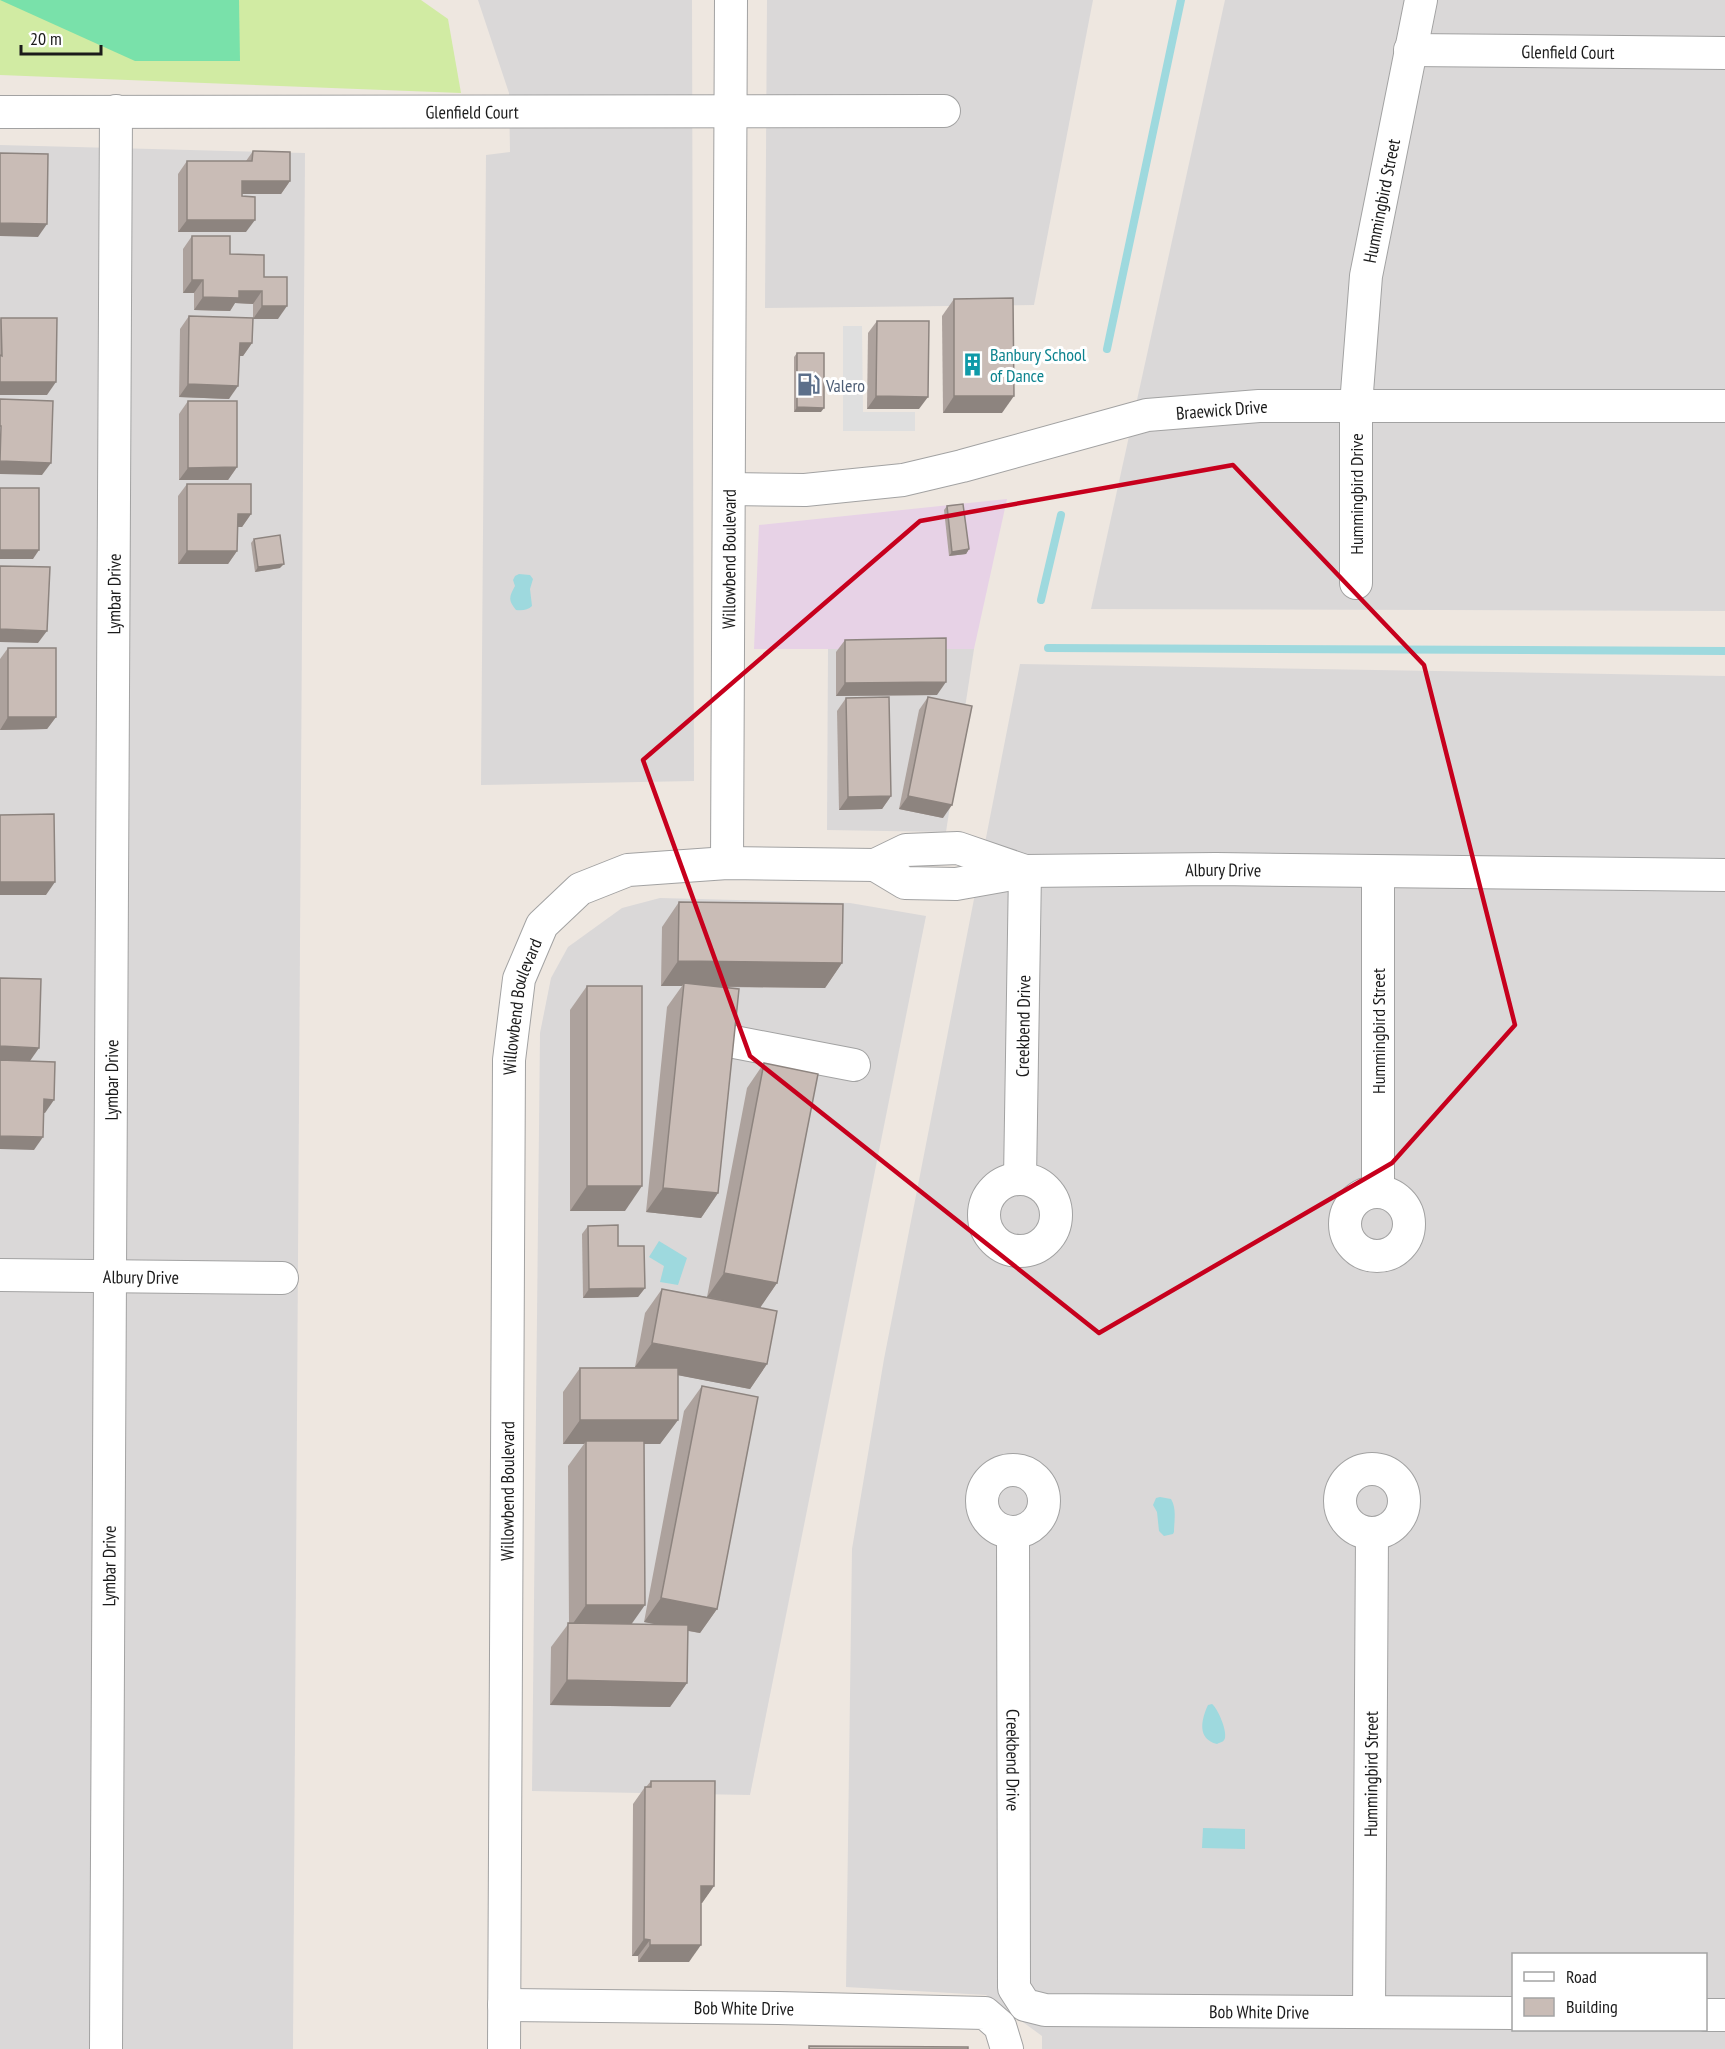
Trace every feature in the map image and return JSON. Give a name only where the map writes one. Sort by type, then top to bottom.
[{"type":"street","name":"Willowbend Boulevard","points":[[504,2049],[509,1060],[519,979],[542,926],[580,889],[628,870],[727,863],[731,0]]},
{"type":"street","name":"Hummingbird Street","points":[[1356,405],[1366,276],[1420,0]]},
{"type":"street","name":"Glenfield Court","points":[[1410,51],[1725,53]]},
{"type":"street","name":"Lymbar Drive","points":[[106,2049],[116,111]]},
{"type":"street","name":"Glenfield Court","points":[[0,112],[944,111]]},
{"type":"street","name":"Hummingbird Drive","points":[[1356,405],[1356,583]]},
{"type":"street","name":"Braewick Drive","points":[[729,489],[805,490],[903,480],[1147,415],[1259,406],[1725,406]]},
{"type":"street","name":"Albury Drive","points":[[727,863],[875,865],[905,883],[956,884],[1025,872],[1216,869],[1725,875]]},
{"type":"street","name":"Creekbend Drive","points":[[1020,1179],[1025,872]]},
{"type":"street","name":"Hummingbird Street","points":[[1378,872],[1378,1191]]},
{"type":"street","points":[[729,1041],[854,1065]]},
{"type":"street","name":"Albury Drive","points":[[0,1275],[282,1278]]},
{"type":"street","name":"Creekbend Drive","points":[[1013,1532],[1014,1988]]},
{"type":"street","name":"Hummingbird Street","points":[[1369,2012],[1372,1534]]},
{"type":"street","name":"Bob White Drive","points":[[1014,1988],[1024,2005],[1045,2010],[1512,2013]]},
{"type":"street","name":"Bob White Drive","points":[[504,2006],[778,2008],[985,2013],[1000,2026],[1007,2049]]},
{"type":"street","points":[[1707,2015],[1725,2015]]},
{"type":"highlighted area","points":[[1233,465],[1424,665],[1515,1025],[1392,1163],[1099,1333],[750,1056],[643,760],[920,521]]},
{"type":"shaded area","points":[[478,0],[692,0],[694,781],[481,785],[486,155],[510,152],[509,93]]},
{"type":"shaded area","points":[[767,0],[1093,0],[1034,305],[765,308]]},
{"type":"shaded area","points":[[1225,0],[1725,0],[1725,611],[1091,609]]},
{"type":"shaded area","points":[[0,145],[305,153],[293,2049],[0,2049]]},
{"type":"shaded area","points":[[843,326],[862,326],[863,412],[915,412],[915,431],[843,431]]},
{"type":"shaded area","points":[[1007,499],[974,649],[754,649],[759,525]]},
{"type":"shaded area","points":[[828,649],[974,649],[946,832],[827,830]]},
{"type":"shaded area","points":[[1020,664],[1725,676],[1725,2049],[1042,2049],[1042,2036],[986,1995],[846,1987],[852,1549],[884,1359]]},
{"type":"shaded area","points":[[660,898],[850,903],[926,916],[750,1795],[532,1791],[540,1033],[551,978],[568,947],[622,908]]},
{"type":"green space","points":[[0,0],[421,0],[448,19],[461,93],[0,75]]},
{"type":"green space","points":[[0,0],[239,0],[240,61],[135,61]]},
{"type":"water","points":[[519,574],[530,575],[533,579],[530,589],[532,606],[523,610],[516,610],[510,598],[515,586],[513,580]]},
{"type":"water","points":[[659,1241],[687,1258],[678,1285],[660,1282],[664,1266],[649,1257]]},
{"type":"water","points":[[1156,1498],[1171,1499],[1173,1503],[1175,1515],[1173,1534],[1164,1536],[1159,1531],[1157,1512],[1153,1505]]},
{"type":"water","points":[[1212,1704],[1225,1730],[1224,1740],[1217,1744],[1206,1738],[1202,1728],[1208,1705]]},
{"type":"water","points":[[1203,1828],[1245,1829],[1245,1849],[1202,1848]]},
{"type":"building","points":[[253,151],[290,152],[290,181],[242,181],[242,196],[255,197],[255,220],[187,220],[187,161],[252,161]]},
{"type":"building","points":[[0,153],[48,154],[47,224],[0,223]]},
{"type":"building","points":[[192,236],[230,236],[230,254],[264,255],[264,277],[287,277],[287,306],[262,306],[262,291],[239,291],[239,298],[203,297],[203,280],[192,280]]},
{"type":"building","name":"Banbury School of Dance","points":[[1013,298],[1014,396],[954,396],[954,299]]},
{"type":"building","points":[[189,316],[253,318],[252,343],[240,343],[238,386],[188,384]]},
{"type":"building","points":[[1,318],[57,318],[56,382],[0,382]]},
{"type":"building","points":[[877,321],[929,321],[928,397],[876,396]]},
{"type":"building","name":"Valero","points":[[797,353],[824,353],[824,408],[797,407]]},
{"type":"building","points":[[0,399],[53,401],[51,463],[0,461]]},
{"type":"building","points":[[188,401],[237,401],[237,467],[188,468]]},
{"type":"building","points":[[187,484],[251,484],[251,514],[238,514],[237,551],[187,551]]},
{"type":"building","points":[[0,488],[39,488],[39,550],[0,550]]},
{"type":"building","points":[[963,504],[969,549],[952,552],[947,506]]},
{"type":"building","points":[[280,535],[284,564],[258,567],[254,539]]},
{"type":"building","points":[[0,566],[50,567],[47,631],[0,629]]},
{"type":"building","points":[[946,638],[946,682],[845,683],[845,640]]},
{"type":"building","points":[[8,648],[56,648],[56,717],[8,717]]},
{"type":"building","points":[[889,697],[891,796],[848,797],[846,698]]},
{"type":"building","points":[[928,697],[972,706],[952,805],[908,796]]},
{"type":"building","points":[[54,814],[55,882],[0,882],[0,815]]},
{"type":"building","points":[[679,902],[843,904],[842,963],[678,961]]},
{"type":"building","points":[[0,978],[41,979],[39,1048],[0,1046]]},
{"type":"building","points":[[684,983],[739,989],[718,1193],[663,1188]]},
{"type":"building","points":[[587,986],[642,986],[642,1186],[587,1186]]},
{"type":"building","points":[[0,1060],[55,1062],[54,1100],[44,1099],[43,1137],[0,1136]]},
{"type":"building","points":[[764,1063],[818,1074],[777,1283],[724,1273]]},
{"type":"building","points":[[618,1225],[618,1246],[644,1246],[645,1288],[589,1289],[588,1226]]},
{"type":"building","points":[[662,1289],[777,1311],[767,1364],[652,1343]]},
{"type":"building","points":[[580,1368],[678,1368],[678,1420],[580,1420]]},
{"type":"building","points":[[702,1386],[758,1397],[717,1609],[661,1598]]},
{"type":"building","points":[[586,1441],[644,1441],[645,1605],[586,1605]]},
{"type":"building","points":[[568,1623],[688,1625],[687,1683],[567,1680]]},
{"type":"building","points":[[651,1781],[715,1781],[714,1886],[701,1886],[701,1945],[650,1945],[650,1940],[644,1939],[645,1787],[651,1787]]},
{"type":"building","points":[[809,2046],[968,2047],[968,2049],[809,2049]]},
{"type":"waterway","points":[[1107,349],[1181,0]]},
{"type":"waterway","points":[[1041,600],[1061,515]]},
{"type":"waterway","points":[[1048,648],[1725,651]]},
{"type":"place","name":"Banbury School of Dance","points":[[972,364]]},
{"type":"place","name":"Valero","points":[[808,385]]}]
